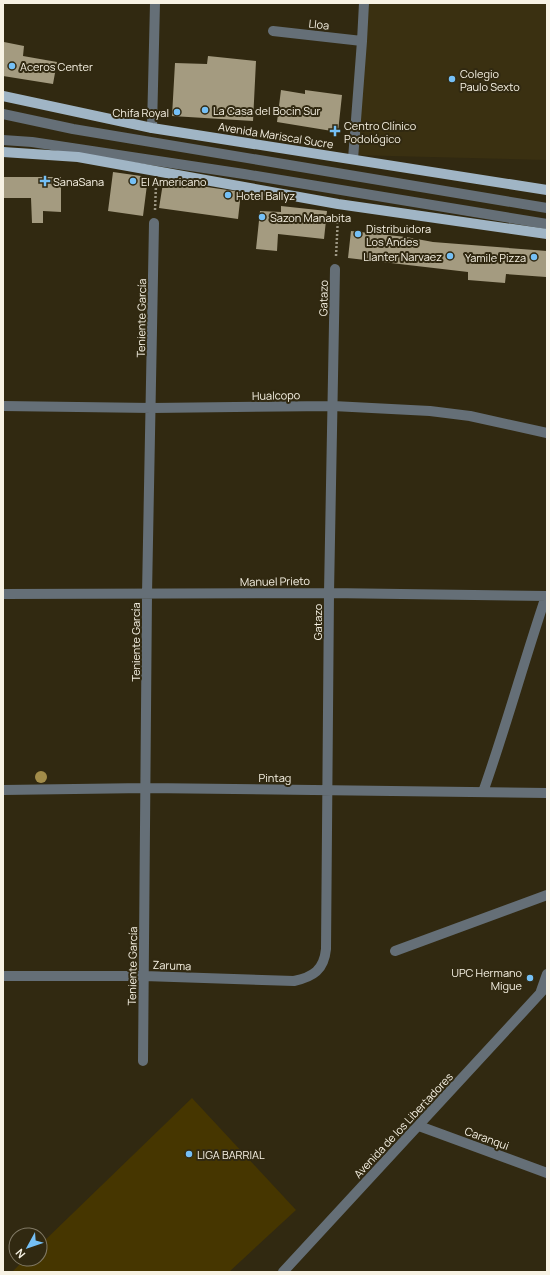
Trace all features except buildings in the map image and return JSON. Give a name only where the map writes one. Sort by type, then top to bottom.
[{"type":"main road","name":"Avenida Mariscal Sucre","points":[[3,96],[152,128],[547,190]]},
{"type":"main road","points":[[3,152],[78,157],[338,204],[547,234]]},
{"type":"street","points":[[152,128],[155,3]]},
{"type":"street","points":[[353,159],[364,3]]},
{"type":"street","name":"Lloa","points":[[273,32],[362,41]]},
{"type":"street","points":[[3,114],[73,129],[547,208]]},
{"type":"street","points":[[3,140],[32,142],[229,172],[547,224]]},
{"type":"street","name":"Teniente García","points":[[143,1062],[147,594],[152,408],[154,223]]},
{"type":"street","name":"Gatazo","points":[[315,972],[322,966],[326,949],[329,593],[335,269]]},
{"type":"street","name":"Hualcopo","points":[[3,406],[152,408],[333,406],[430,411],[470,416],[547,433]]},
{"type":"street","name":"Manuel Prieto","points":[[3,594],[329,593],[546,596]]},
{"type":"street","points":[[483,792],[505,729],[546,596]]},
{"type":"street","name":"Pintag","points":[[3,790],[146,788],[328,789],[547,793]]},
{"type":"street","points":[[395,951],[547,895]]},
{"type":"street","name":"Zaruma","points":[[3,976],[144,976],[294,981],[304,979],[315,972]]},
{"type":"street","name":"Avenida de los Libertadores","points":[[282,1272],[544,989],[547,974]]},
{"type":"street","name":"Caranqui","points":[[418,1126],[547,1173]]},
{"type":"path","points":[[154,223],[157,171]]},
{"type":"path","points":[[335,269],[338,204]]},
{"type":"shaded area","name":"Colegio Paulo Sexto","points":[[362,3],[547,3],[547,160],[351,155]]},
{"type":"shaded area","name":"LIGA BARRIAL","points":[[192,1098],[296,1210],[229,1272],[12,1272],[17,1267],[48,1267],[48,1237]]},
{"type":"place","name":"Aceros Center","points":[[12,66]]},
{"type":"place","name":"Colegio Paulo Sexto","points":[[452,79]]},
{"type":"place","name":"La Casa del Bocin Sur","points":[[205,110]]},
{"type":"place","name":"Chifa Royal","points":[[177,112]]},
{"type":"place","name":"Centro Clínico Podológico","points":[[335,131]]},
{"type":"place","name":"SanaSana","points":[[45,181]]},
{"type":"place","name":"El Americano","points":[[133,181]]},
{"type":"place","name":"Hotel Ballyz","points":[[228,195]]},
{"type":"place","name":"Sazon Manabita","points":[[262,217]]},
{"type":"place","name":"Distribuidora Los Andes","points":[[358,234]]},
{"type":"place","name":"Llanter Narvaez","points":[[450,256]]},
{"type":"place","name":"Yamile Pizza","points":[[534,257]]},
{"type":"place","name":"UPC Hermano Migue","points":[[530,978]]},
{"type":"place","name":"LIGA BARRIAL","points":[[189,1154]]}]
